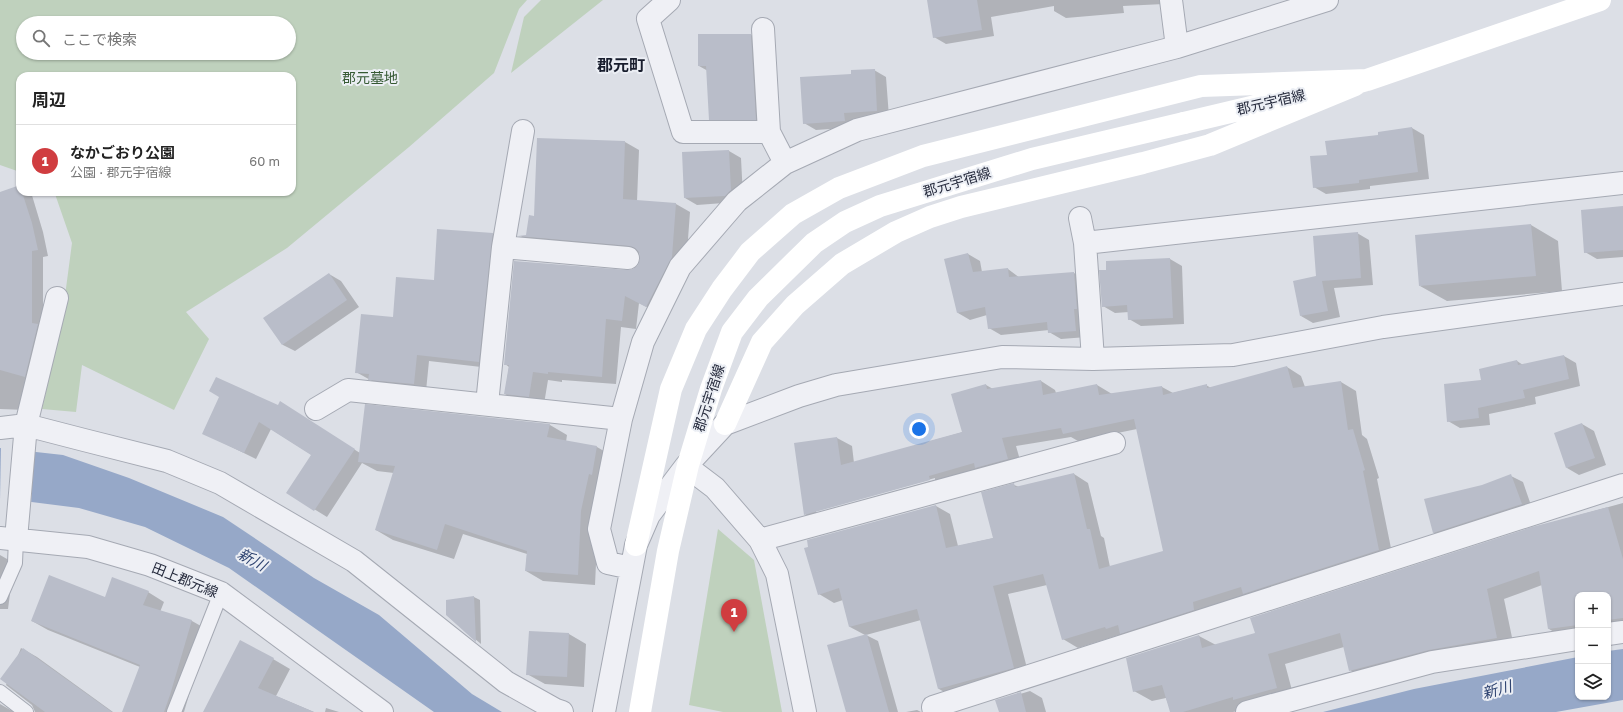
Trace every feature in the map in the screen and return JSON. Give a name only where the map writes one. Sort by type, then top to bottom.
[{"type":"street","points":[[670,0],[648,19],[683,132],[768,132]]},
{"type":"street","points":[[1171,0],[1177,47]]},
{"type":"street","points":[[631,568],[608,563],[599,528],[621,419],[643,342],[680,267],[737,201],[785,163],[857,130],[1177,47],[1327,0]]},
{"type":"street","name":"郡元宇宿線","points":[[640,712],[668,551],[688,465],[710,389],[732,332],[758,298],[814,243],[845,222],[880,206],[1032,159],[1367,80],[1600,0]]},
{"type":"street","points":[[763,29],[768,132],[785,163]]},
{"type":"street","points":[[636,545],[649,515],[686,466],[725,424],[762,342],[795,305],[842,264],[896,232],[930,217],[961,207],[1143,163],[1210,145],[1367,80]]},
{"type":"street","points":[[604,712],[631,568],[671,389],[696,329],[722,289],[750,252],[793,214],[839,188],[923,156],[1201,86],[1367,80]]},
{"type":"street","points":[[487,404],[502,247],[523,131]]},
{"type":"street","points":[[1085,243],[1623,183]]},
{"type":"street","points":[[1080,218],[1085,243],[1093,359]]},
{"type":"street","points":[[502,247],[628,258]]},
{"type":"street","points":[[725,424],[799,396],[844,384],[1002,357],[1093,359],[1233,355],[1382,327],[1623,294]]},
{"type":"street","points":[[8,538],[26,425],[57,298]]},
{"type":"street","points":[[316,408],[348,390],[621,419]]},
{"type":"street","points":[[0,428],[26,425],[167,461],[220,483],[354,561],[506,682],[562,712]]},
{"type":"street","points":[[760,540],[1114,443]]},
{"type":"street","points":[[686,466],[715,488],[760,540],[777,574],[805,712]]},
{"type":"street","points":[[934,712],[933,707],[1623,485]]},
{"type":"street","name":"田上郡元線","points":[[8,538],[88,547],[150,565],[221,593],[382,712]]},
{"type":"street","points":[[1611,634],[1623,632]]},
{"type":"street","points":[[1246,712],[1432,662],[1575,639]]},
{"type":"lane","points":[[0,596],[15,563],[8,538]]},
{"type":"lane","points":[[174,712],[221,593]]},
{"type":"lane","points":[[0,692],[26,712]]},
{"type":"green space","name":"郡元墓地","points":[[0,0],[527,0],[519,9],[494,73],[409,147],[287,248],[186,312],[209,339],[174,410],[82,365],[76,412],[42,409],[61,326],[72,243],[56,196],[296,196],[296,72],[16,72],[16,171],[0,165]]},
{"type":"green space","points":[[541,0],[603,0],[511,73],[524,17]]},
{"type":"green space","points":[[718,529],[754,560],[782,712],[723,712],[689,705]]},
{"type":"water","name":"新川","points":[[0,448],[63,455],[129,478],[223,517],[314,578],[379,615],[472,694],[502,712],[434,712],[229,568],[145,527],[79,508],[0,498]]},
{"type":"water","name":"新川","points":[[1623,649],[1623,700],[1556,712],[1323,712],[1414,689],[1575,658],[1575,700],[1611,700],[1611,651]]},
{"type":"pier","points":[[1,447],[34,450],[31,504],[0,500]]},
{"type":"building","points":[[927,0],[977,0],[982,30],[933,38]]},
{"type":"building","points":[[698,34],[751,34],[756,120],[709,120],[706,66],[698,66]]},
{"type":"building","points":[[875,69],[877,111],[844,113],[845,121],[803,124],[800,77],[851,74],[851,70]]},
{"type":"building","points":[[1412,127],[1418,172],[1359,180],[1359,183],[1313,188],[1310,156],[1327,155],[1325,141],[1378,135],[1378,132]]},
{"type":"building","points":[[537,138],[625,141],[623,199],[676,203],[672,257],[646,307],[625,296],[622,321],[606,319],[602,377],[533,372],[529,397],[504,394],[509,365],[504,365],[514,261],[627,270],[633,269],[638,265],[640,259],[639,252],[635,248],[629,246],[518,236],[526,235],[529,215],[534,216]]},
{"type":"building","points":[[729,150],[731,190],[725,196],[684,198],[682,152]]},
{"type":"building","points":[[16,186],[16,196],[23,196],[32,223],[38,250],[32,251],[32,323],[38,324],[25,377],[0,370],[0,192]]},
{"type":"building","points":[[1623,206],[1623,250],[1584,253],[1581,210]]},
{"type":"building","points":[[1531,224],[1536,276],[1419,286],[1415,235]]},
{"type":"building","points":[[437,229],[493,233],[479,362],[417,355],[414,384],[368,380],[369,374],[355,373],[361,314],[393,317],[396,277],[434,280]]},
{"type":"building","points":[[1358,232],[1361,278],[1322,281],[1328,311],[1300,316],[1293,281],[1316,276],[1313,236]]},
{"type":"building","points":[[968,253],[973,272],[1008,268],[1009,277],[1074,272],[1077,309],[1074,309],[1076,331],[1048,333],[1047,322],[988,329],[985,307],[957,313],[944,259]]},
{"type":"building","points":[[1170,258],[1173,318],[1128,320],[1127,305],[1102,307],[1099,270],[1106,270],[1106,261]]},
{"type":"building","points":[[329,273],[347,300],[282,345],[263,318]]},
{"type":"building","points":[[1564,355],[1569,379],[1523,390],[1525,398],[1478,408],[1479,418],[1447,422],[1444,384],[1481,380],[1479,369],[1517,360],[1518,365]]},
{"type":"building","points":[[1287,366],[1293,388],[1341,381],[1348,430],[1353,429],[1365,470],[1363,471],[1379,550],[1243,594],[1241,587],[1193,602],[1194,610],[1120,634],[1118,625],[1106,629],[1105,627],[1062,640],[1043,574],[993,586],[1014,668],[938,689],[917,609],[849,627],[839,588],[818,595],[804,548],[808,547],[807,540],[936,505],[946,548],[993,538],[981,492],[1014,483],[1015,487],[1074,473],[1087,529],[1090,529],[1099,569],[1163,551],[1134,419],[1063,434],[1061,428],[1002,438],[1008,459],[975,468],[974,463],[929,476],[930,480],[804,515],[794,443],[837,437],[841,465],[962,432],[951,394],[986,384],[987,389],[1041,380],[1043,395],[1097,384],[1099,395],[1162,386],[1163,395],[1207,384],[1207,388]]},
{"type":"building","points":[[216,377],[278,405],[280,401],[355,449],[314,511],[286,493],[311,455],[259,422],[244,453],[202,434],[219,397],[209,391]]},
{"type":"building","points":[[365,404],[550,424],[547,437],[597,446],[592,475],[589,474],[581,511],[578,575],[525,571],[527,551],[445,524],[437,550],[375,530],[395,466],[358,462]]},
{"type":"building","points":[[1582,423],[1595,458],[1566,468],[1554,433]]},
{"type":"building","points":[[1511,474],[1522,504],[1433,533],[1424,499],[1482,485]]},
{"type":"building","points":[[1608,507],[1623,559],[1623,618],[1611,620],[1611,592],[1575,592],[1575,625],[1548,629],[1539,571],[1487,589],[1497,638],[1429,650],[1349,671],[1340,633],[1268,654],[1277,688],[1233,700],[1233,697],[1183,712],[1170,712],[1162,685],[1133,692],[1126,658],[1199,635],[1202,648],[1255,633],[1250,618],[1532,527]]},
{"type":"building","points":[[49,575],[105,597],[112,577],[149,591],[143,605],[192,620],[164,712],[122,712],[140,665],[31,621]]},
{"type":"building","points":[[474,596],[476,642],[446,615],[446,600]]},
{"type":"building","points":[[529,631],[569,633],[567,677],[526,675]]},
{"type":"building","points":[[867,634],[889,712],[846,712],[827,645]]},
{"type":"building","points":[[240,640],[274,658],[258,688],[314,712],[203,712]]},
{"type":"building","points":[[23,648],[112,712],[45,712],[0,679]]},
{"type":"building","points":[[1021,692],[1026,712],[999,712],[995,700]]},
{"type":"place","name":"なかごおり公園","points":[[734,632]]},
{"type":"district","name":"郡元町","points":[[621,65]]}]
